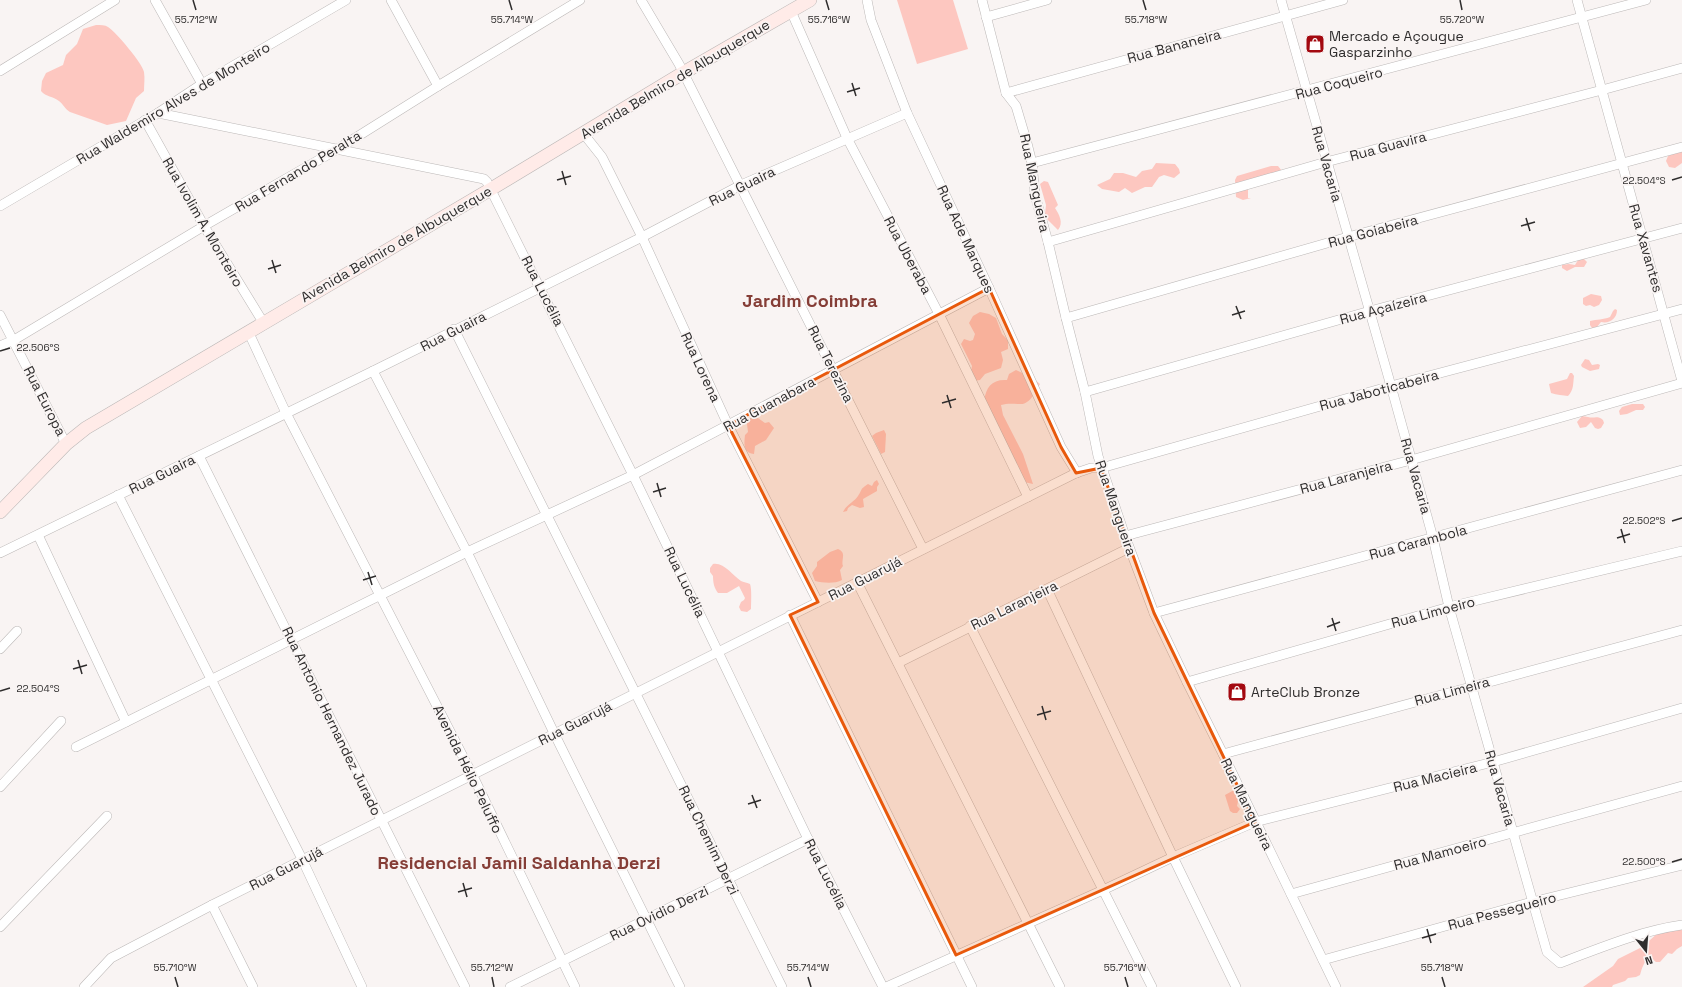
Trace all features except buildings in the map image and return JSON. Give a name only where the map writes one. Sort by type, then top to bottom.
[{"type":"main road","name":"Avenida Belmiro de Albuquerque","points":[[0,512],[66,444],[86,428],[263,322],[488,184],[583,133],[683,73],[810,0]]},
{"type":"street","points":[[0,71],[115,0]]},
{"type":"street","points":[[155,0],[202,84]]},
{"type":"street","name":"Rua Waldemiro Alves de Monteiro","points":[[0,206],[158,113],[202,84],[346,0]]},
{"type":"street","points":[[391,0],[438,86]]},
{"type":"street","name":"Rua Fernando Peralta","points":[[0,346],[14,340],[204,226],[336,150],[580,0]]},
{"type":"street","name":"Rua Terezina","points":[[641,0],[683,73],[741,185],[923,549]]},
{"type":"street","name":"Rua Ade Marques","points":[[867,0],[871,20],[907,113],[1061,447],[1077,473]]},
{"type":"street","name":"Rua Mangueira","points":[[982,0],[1006,93],[1016,106],[1032,163],[1034,195],[1048,242],[1085,392],[1101,468],[1129,548],[1154,613],[1336,987]]},
{"type":"street","points":[[986,17],[1047,0]]},
{"type":"street","name":"Rua Vacaria","points":[[1281,0],[1391,386],[1433,538],[1449,607],[1547,952],[1560,963],[1612,943],[1661,928],[1682,925]]},
{"type":"street","name":"Rua Bananeira","points":[[1006,93],[1343,0]]},
{"type":"street","name":"Rua Xavantes","points":[[1577,0],[1682,382]]},
{"type":"street","name":"Rua Coqueiro","points":[[1032,163],[1646,0]]},
{"type":"street","name":"Rua Uberaba","points":[[791,11],[847,138],[938,314],[1028,497]]},
{"type":"street","name":"Rua Guavira","points":[[1048,242],[1326,162],[1682,68]]},
{"type":"street","points":[[158,113],[336,150],[488,184]]},
{"type":"street","name":"Rua Guaira","points":[[0,553],[373,371],[454,329],[541,288],[741,185],[907,113]]},
{"type":"street","name":"Rua Ivolim A. Monteiro","points":[[145,120],[204,226],[263,322]]},
{"type":"street","name":"Rua Lorena","points":[[583,133],[602,157],[642,237],[728,425],[818,602]]},
{"type":"street","name":"Rua Goiabeira","points":[[1066,318],[1348,237],[1682,147]]},
{"type":"street","name":"Rua Lucélia","points":[[488,184],[633,475],[808,839],[884,987]]},
{"type":"street","name":"Rua Açaízeira","points":[[1085,392],[1370,311],[1682,228]]},
{"type":"street","name":"Rua Guanabara","points":[[76,747],[467,552],[633,475],[989,288]]},
{"type":"street","name":"Rua Jaboticabeira","points":[[1077,473],[1091,468],[1101,468],[1391,386],[1682,309]]},
{"type":"street","name":"Rua Europa","points":[[0,315],[66,444]]},
{"type":"street","name":"Rua Chemim Derzi","points":[[454,329],[782,987]]},
{"type":"street","name":"Avenida Hélio Peluffo","points":[[248,330],[286,413],[472,774],[575,987]]},
{"type":"street","points":[[373,371],[467,552],[554,733],[680,987]]},
{"type":"street","name":"Rua Laranjeira","points":[[1125,536],[1411,460],[1682,382]]},
{"type":"street","name":"Rua Antonio Hernandez Jurado","points":[[199,456],[292,640],[380,820],[465,987]]},
{"type":"street","name":"Rua Carambola","points":[[1154,613],[1682,470]]},
{"type":"street","name":"Rua Guarujá","points":[[84,987],[111,958],[212,904],[1077,473]]},
{"type":"street","points":[[118,495],[302,860],[362,987]]},
{"type":"street","points":[[38,534],[126,722]]},
{"type":"street","name":"Rua Laranjeira","points":[[898,663],[1129,548]]},
{"type":"street","name":"Rua Limoeiro","points":[[1187,682],[1449,607],[1682,551]]},
{"type":"street","points":[[857,582],[1060,987]]},
{"type":"street","points":[[1047,589],[1236,987]]},
{"type":"street","points":[[790,615],[972,987]]},
{"type":"street","points":[[970,626],[1152,987]]},
{"type":"street","name":"Rua Limeira","points":[[1223,754],[1682,630]]},
{"type":"street","points":[[0,649],[16,631]]},
{"type":"street","name":"Rua Macieira","points":[[884,987],[1103,890],[1173,857],[1255,822],[1493,762],[1682,708]]},
{"type":"street","points":[[0,787],[61,721]]},
{"type":"street","name":"Rua Mamoeiro","points":[[1290,894],[1682,786]]},
{"type":"street","points":[[0,927],[107,816]]},
{"type":"street","name":"Rua Ovidio Derzi","points":[[510,987],[808,839]]},
{"type":"street","name":"Rua Pessegueiro","points":[[1323,960],[1532,902],[1682,865]]},
{"type":"street","points":[[212,904],[253,987]]},
{"type":"highlighted area","points":[[989,288],[1061,447],[1076,473],[1101,468],[1154,613],[1255,822],[956,955],[790,615],[818,602],[728,425]]},
{"type":"shaded area","points":[[897,0],[953,0],[968,49],[917,64]]},
{"type":"shaded area","points":[[96,25],[107,26],[112,30],[129,48],[144,72],[144,91],[136,98],[126,121],[107,125],[70,112],[59,101],[41,91],[42,81],[46,73],[63,65],[66,55],[77,44],[83,29]]},
{"type":"shaded area","points":[[1682,150],[1682,163],[1675,168],[1669,167],[1666,161],[1668,156]]},
{"type":"shaded area","points":[[1156,163],[1175,164],[1180,173],[1174,178],[1164,175],[1159,177],[1152,187],[1145,187],[1132,193],[1125,188],[1119,192],[1102,189],[1097,185],[1110,179],[1114,173],[1123,173],[1136,177],[1142,171],[1152,169]]},
{"type":"shaded area","points":[[1271,166],[1278,166],[1282,171],[1248,189],[1248,198],[1251,198],[1243,200],[1236,197],[1235,180],[1237,176]]},
{"type":"shaded area","points":[[1044,181],[1048,182],[1058,205],[1055,208],[1061,224],[1058,230],[1046,218],[1046,205],[1040,184]]},
{"type":"shaded area","points":[[1583,258],[1587,262],[1584,267],[1575,267],[1567,271],[1562,268],[1562,265],[1575,265],[1578,260]]},
{"type":"shaded area","points":[[1591,294],[1601,296],[1602,300],[1599,305],[1594,307],[1583,304],[1583,298]]},
{"type":"shaded area","points":[[1615,309],[1617,310],[1617,313],[1612,320],[1601,322],[1597,327],[1592,328],[1590,321],[1610,317]]},
{"type":"shaded area","points":[[980,312],[989,314],[996,318],[1002,334],[1008,340],[1008,349],[1001,352],[1003,360],[1001,368],[985,374],[980,380],[974,381],[970,376],[972,366],[961,344],[964,339],[970,341],[973,340],[975,334],[969,323],[973,316]]},
{"type":"shaded area","points":[[1585,359],[1589,360],[1592,365],[1600,365],[1599,369],[1590,371],[1582,367],[1581,365]]},
{"type":"shaded area","points":[[1016,370],[1033,378],[1040,384],[1030,400],[1024,404],[1001,405],[1003,415],[1023,454],[1033,484],[1024,482],[984,401],[986,392],[991,385],[997,381],[1007,380],[1009,374]]},
{"type":"shaded area","points":[[1570,373],[1574,376],[1570,394],[1568,396],[1551,393],[1549,384],[1567,379]]},
{"type":"shaded area","points":[[1632,404],[1643,404],[1645,407],[1643,410],[1636,410],[1620,415],[1619,411],[1622,407]]},
{"type":"shaded area","points":[[755,416],[765,423],[769,422],[774,428],[766,440],[755,446],[754,454],[746,450],[744,442],[745,435],[748,432],[747,424],[751,417]]},
{"type":"shaded area","points":[[1582,416],[1599,418],[1603,420],[1604,423],[1601,428],[1598,429],[1595,428],[1591,422],[1586,427],[1580,428],[1577,422]]},
{"type":"shaded area","points":[[884,430],[886,434],[885,452],[881,454],[872,436]]},
{"type":"shaded area","points":[[877,480],[879,484],[877,491],[863,499],[864,507],[860,508],[852,505],[847,511],[843,512],[846,507],[856,498],[863,487],[868,484],[872,486]]},
{"type":"shaded area","points":[[838,549],[843,554],[843,566],[840,570],[842,580],[829,583],[815,581],[812,573],[817,566],[817,562],[830,552]]},
{"type":"shaded area","points":[[713,564],[725,567],[741,581],[750,584],[751,609],[747,612],[741,611],[739,607],[745,598],[739,586],[727,593],[718,593],[714,585],[713,576],[710,572],[710,568]]},
{"type":"shaded area","points":[[1236,789],[1239,797],[1237,806],[1240,809],[1237,813],[1233,813],[1230,811],[1225,795]]},
{"type":"shaded area","points":[[1682,926],[1682,946],[1672,954],[1668,953],[1660,962],[1656,962],[1650,957],[1642,967],[1640,975],[1628,978],[1625,981],[1613,985],[1612,987],[1583,987],[1613,966],[1618,959],[1642,947],[1658,933]]},
{"type":"place","name":"Mercado e Açougue Gasparzinho","points":[[1315,44]]},
{"type":"place","name":"ArteClub Bronze","points":[[1237,692]]},
{"type":"district","name":"Jardim Coimbra","points":[[810,301]]},
{"type":"district","name":"Residencial Jamil Saldanha Derzi","points":[[519,863]]}]
